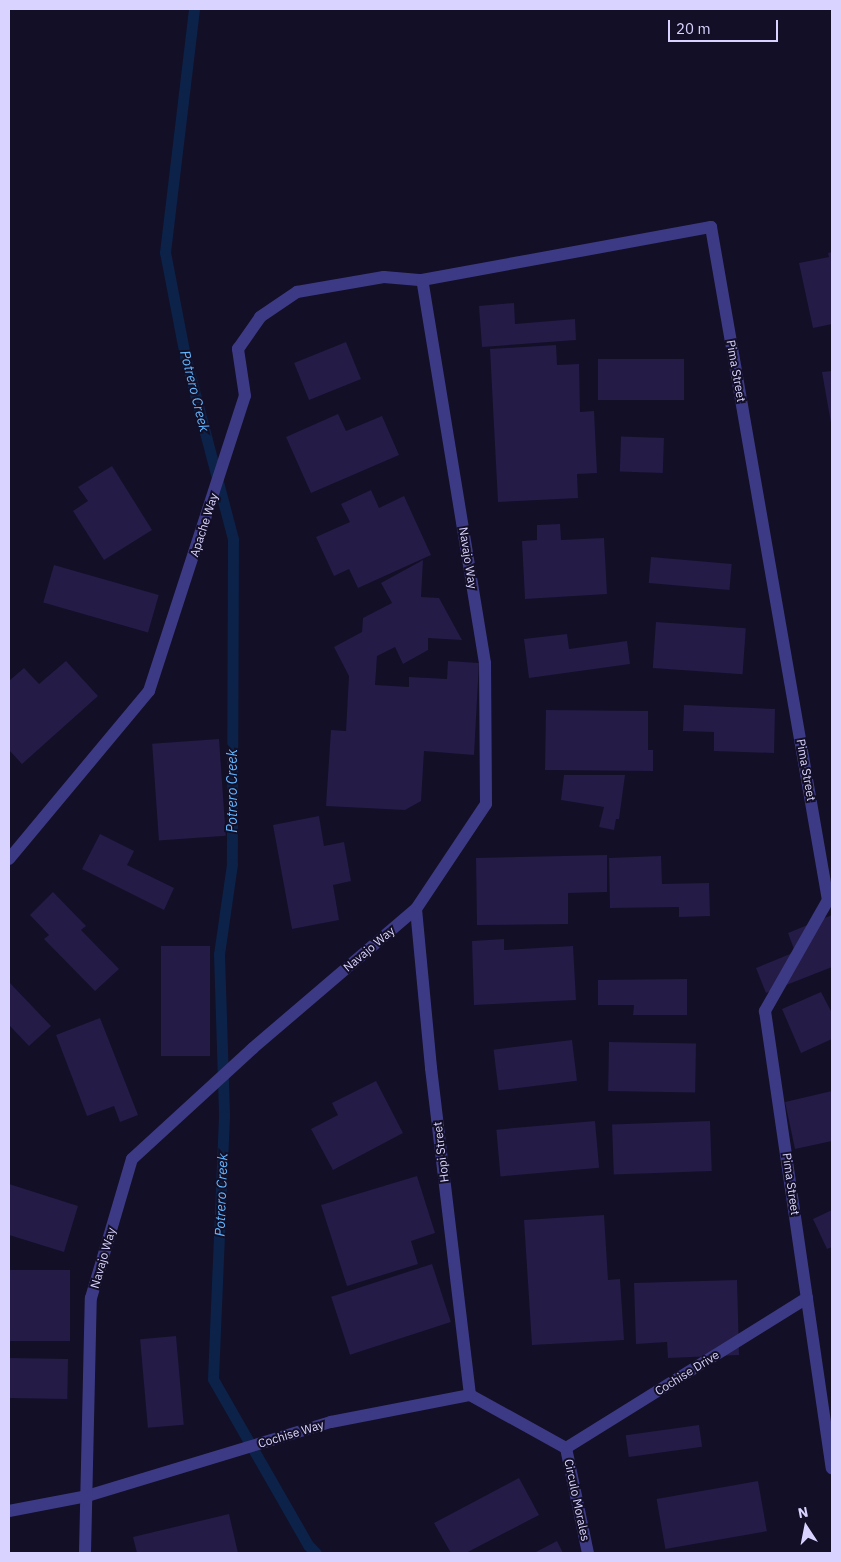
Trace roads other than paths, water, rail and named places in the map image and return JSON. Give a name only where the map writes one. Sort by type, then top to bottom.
[{"type":"street","name":"Apache Way","points":[[9,859],[149,691],[210,512],[235,422],[245,396],[238,349],[260,317],[297,292],[384,277],[422,280],[711,227]]},
{"type":"street","name":"Pima Street","points":[[711,227],[828,900],[765,1011],[808,1298]]},
{"type":"street","name":"Navajo Way","points":[[85,1553],[92,1298],[132,1159],[253,1048],[416,909],[486,804],[485,663],[422,280]]},
{"type":"street","name":"Hopi Street","points":[[416,909],[431,1068],[470,1395]]},
{"type":"street","name":"Cochise Drive","points":[[566,1448],[808,1298]]},
{"type":"street","points":[[808,1298],[832,1468]]},
{"type":"street","points":[[470,1395],[566,1448]]},
{"type":"street","name":"Cochise Way","points":[[9,1511],[87,1496],[331,1422],[470,1395]]},
{"type":"street","name":"Circulo Morales","points":[[566,1448],[588,1553]]},
{"type":"waterway","name":"Potrero Creek","points":[[194,9],[165,252],[185,356],[233,539],[232,864],[219,954],[224,1116],[213,1379],[308,1545],[316,1553]]}]
